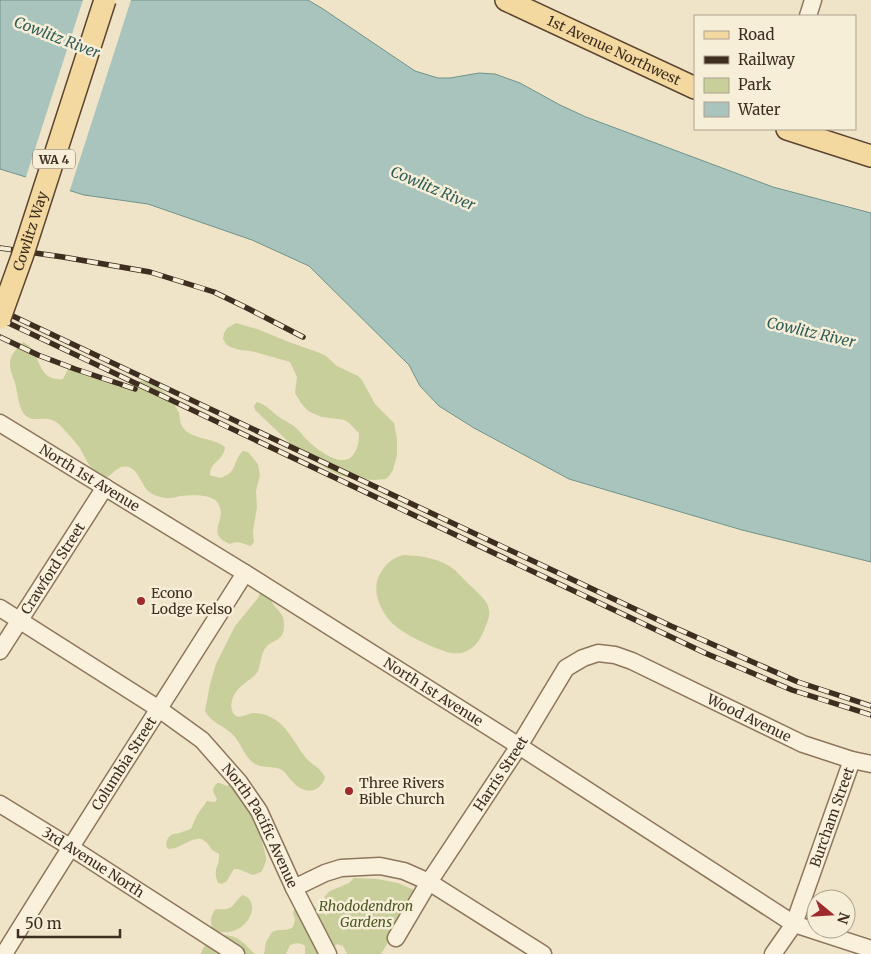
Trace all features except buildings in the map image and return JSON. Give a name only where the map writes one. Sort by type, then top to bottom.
[{"type":"main road","name":"Cowlitz Way","points":[[0,318],[105,0]]},
{"type":"main road","name":"1st Avenue Northwest","points":[[506,0],[694,88]]},
{"type":"main road","points":[[790,130],[871,156]]},
{"type":"street","points":[[808,15],[813,0]]},
{"type":"street","name":"North 1st Avenue","points":[[0,424],[245,572],[794,924],[871,949]]},
{"type":"street","name":"Crawford Street","points":[[0,651],[105,487]]},
{"type":"street","name":"Columbia Street","points":[[4,954],[245,572]]},
{"type":"street","name":"North Pacific Avenue","points":[[0,608],[159,709],[202,740],[239,782],[259,811],[294,888],[325,872],[341,868],[380,866],[404,871],[429,882],[542,954]]},
{"type":"street","name":"Harris Street","points":[[396,938],[429,882],[519,746],[566,668],[583,658],[598,653],[615,655],[632,661]]},
{"type":"street","name":"Wood Avenue","points":[[632,661],[803,744],[852,760],[871,764]]},
{"type":"street","name":"Burcham Street","points":[[773,954],[794,924],[852,760]]},
{"type":"street","name":"3rd Avenue North","points":[[0,804],[236,954]]},
{"type":"street","points":[[294,888],[328,954]]},
{"type":"green space","points":[[236,323],[320,353],[337,366],[358,376],[362,380],[375,404],[394,423],[397,455],[393,470],[386,479],[354,479],[329,470],[296,449],[255,410],[254,406],[257,402],[264,405],[294,426],[316,447],[336,459],[348,459],[353,455],[357,447],[359,433],[349,423],[345,420],[322,417],[312,413],[301,403],[295,393],[297,377],[290,362],[251,351],[240,350],[226,344],[223,339],[224,333],[227,328]]},
{"type":"green space","points":[[23,342],[29,346],[43,371],[54,379],[63,379],[68,369],[72,366],[105,379],[119,387],[141,381],[158,387],[177,408],[181,425],[186,431],[225,447],[224,452],[212,467],[210,475],[220,478],[226,476],[233,469],[243,451],[248,452],[258,464],[260,475],[256,491],[257,507],[253,531],[254,542],[251,546],[238,542],[230,544],[222,540],[218,535],[217,531],[221,515],[217,502],[214,499],[200,496],[163,498],[156,496],[145,488],[131,468],[121,467],[106,478],[101,476],[90,465],[77,444],[56,422],[26,416],[20,405],[10,365],[12,355]]},
{"type":"green space","points":[[404,555],[431,558],[449,566],[485,601],[489,610],[488,620],[484,632],[472,648],[462,653],[441,650],[404,632],[388,619],[378,600],[376,585],[381,572],[388,563]]},
{"type":"green space","points":[[264,583],[273,604],[283,616],[283,632],[278,639],[265,648],[258,671],[236,692],[232,699],[231,707],[236,716],[258,713],[274,719],[282,725],[307,759],[324,775],[325,778],[322,784],[310,791],[296,785],[279,769],[255,764],[234,736],[211,719],[205,711],[216,664],[235,626],[258,598]]},
{"type":"green space","points":[[234,782],[245,807],[257,821],[266,861],[261,872],[253,875],[234,869],[226,882],[222,884],[218,883],[216,878],[219,854],[212,850],[202,839],[193,840],[168,849],[166,842],[172,834],[191,829],[197,815],[207,801],[215,802],[217,799],[213,789],[217,783],[227,786]]},
{"type":"green space","name":"Rhododendron Gardens","points":[[354,878],[377,879],[398,883],[419,892],[381,954],[347,954],[343,946],[337,944],[332,954],[305,954],[305,946],[298,943],[290,945],[286,954],[264,954],[266,942],[272,932],[293,927],[295,920],[293,912],[297,908],[312,905],[327,916],[323,903],[325,896],[330,891],[349,883]]},
{"type":"green space","points":[[243,895],[249,899],[252,906],[248,920],[234,931],[213,930],[211,919],[216,909],[230,908]]},
{"type":"green space","points":[[224,935],[238,939],[255,954],[201,954],[204,946],[209,941]]},
{"type":"water","name":"Cowlitz River","points":[[0,0],[308,0],[415,71],[438,78],[479,73],[495,74],[520,83],[586,117],[773,187],[871,213],[871,562],[742,530],[569,479],[474,428],[439,406],[420,386],[409,365],[309,266],[252,240],[148,204],[84,195],[0,169]]},
{"type":"pier","points":[[83,0],[131,0],[69,193],[25,180]]},
{"type":"railway","points":[[0,248],[150,272],[214,292],[303,337]]},
{"type":"railway","points":[[0,310],[671,626],[798,682],[871,706]]},
{"type":"railway","points":[[0,319],[705,653],[792,690],[871,715]]},
{"type":"railway","points":[[0,337],[38,355],[135,389]]},
{"type":"place","name":"Econo Lodge Kelso","points":[[141,601]]},
{"type":"place","name":"Three Rivers Bible Church","points":[[349,791]]}]
